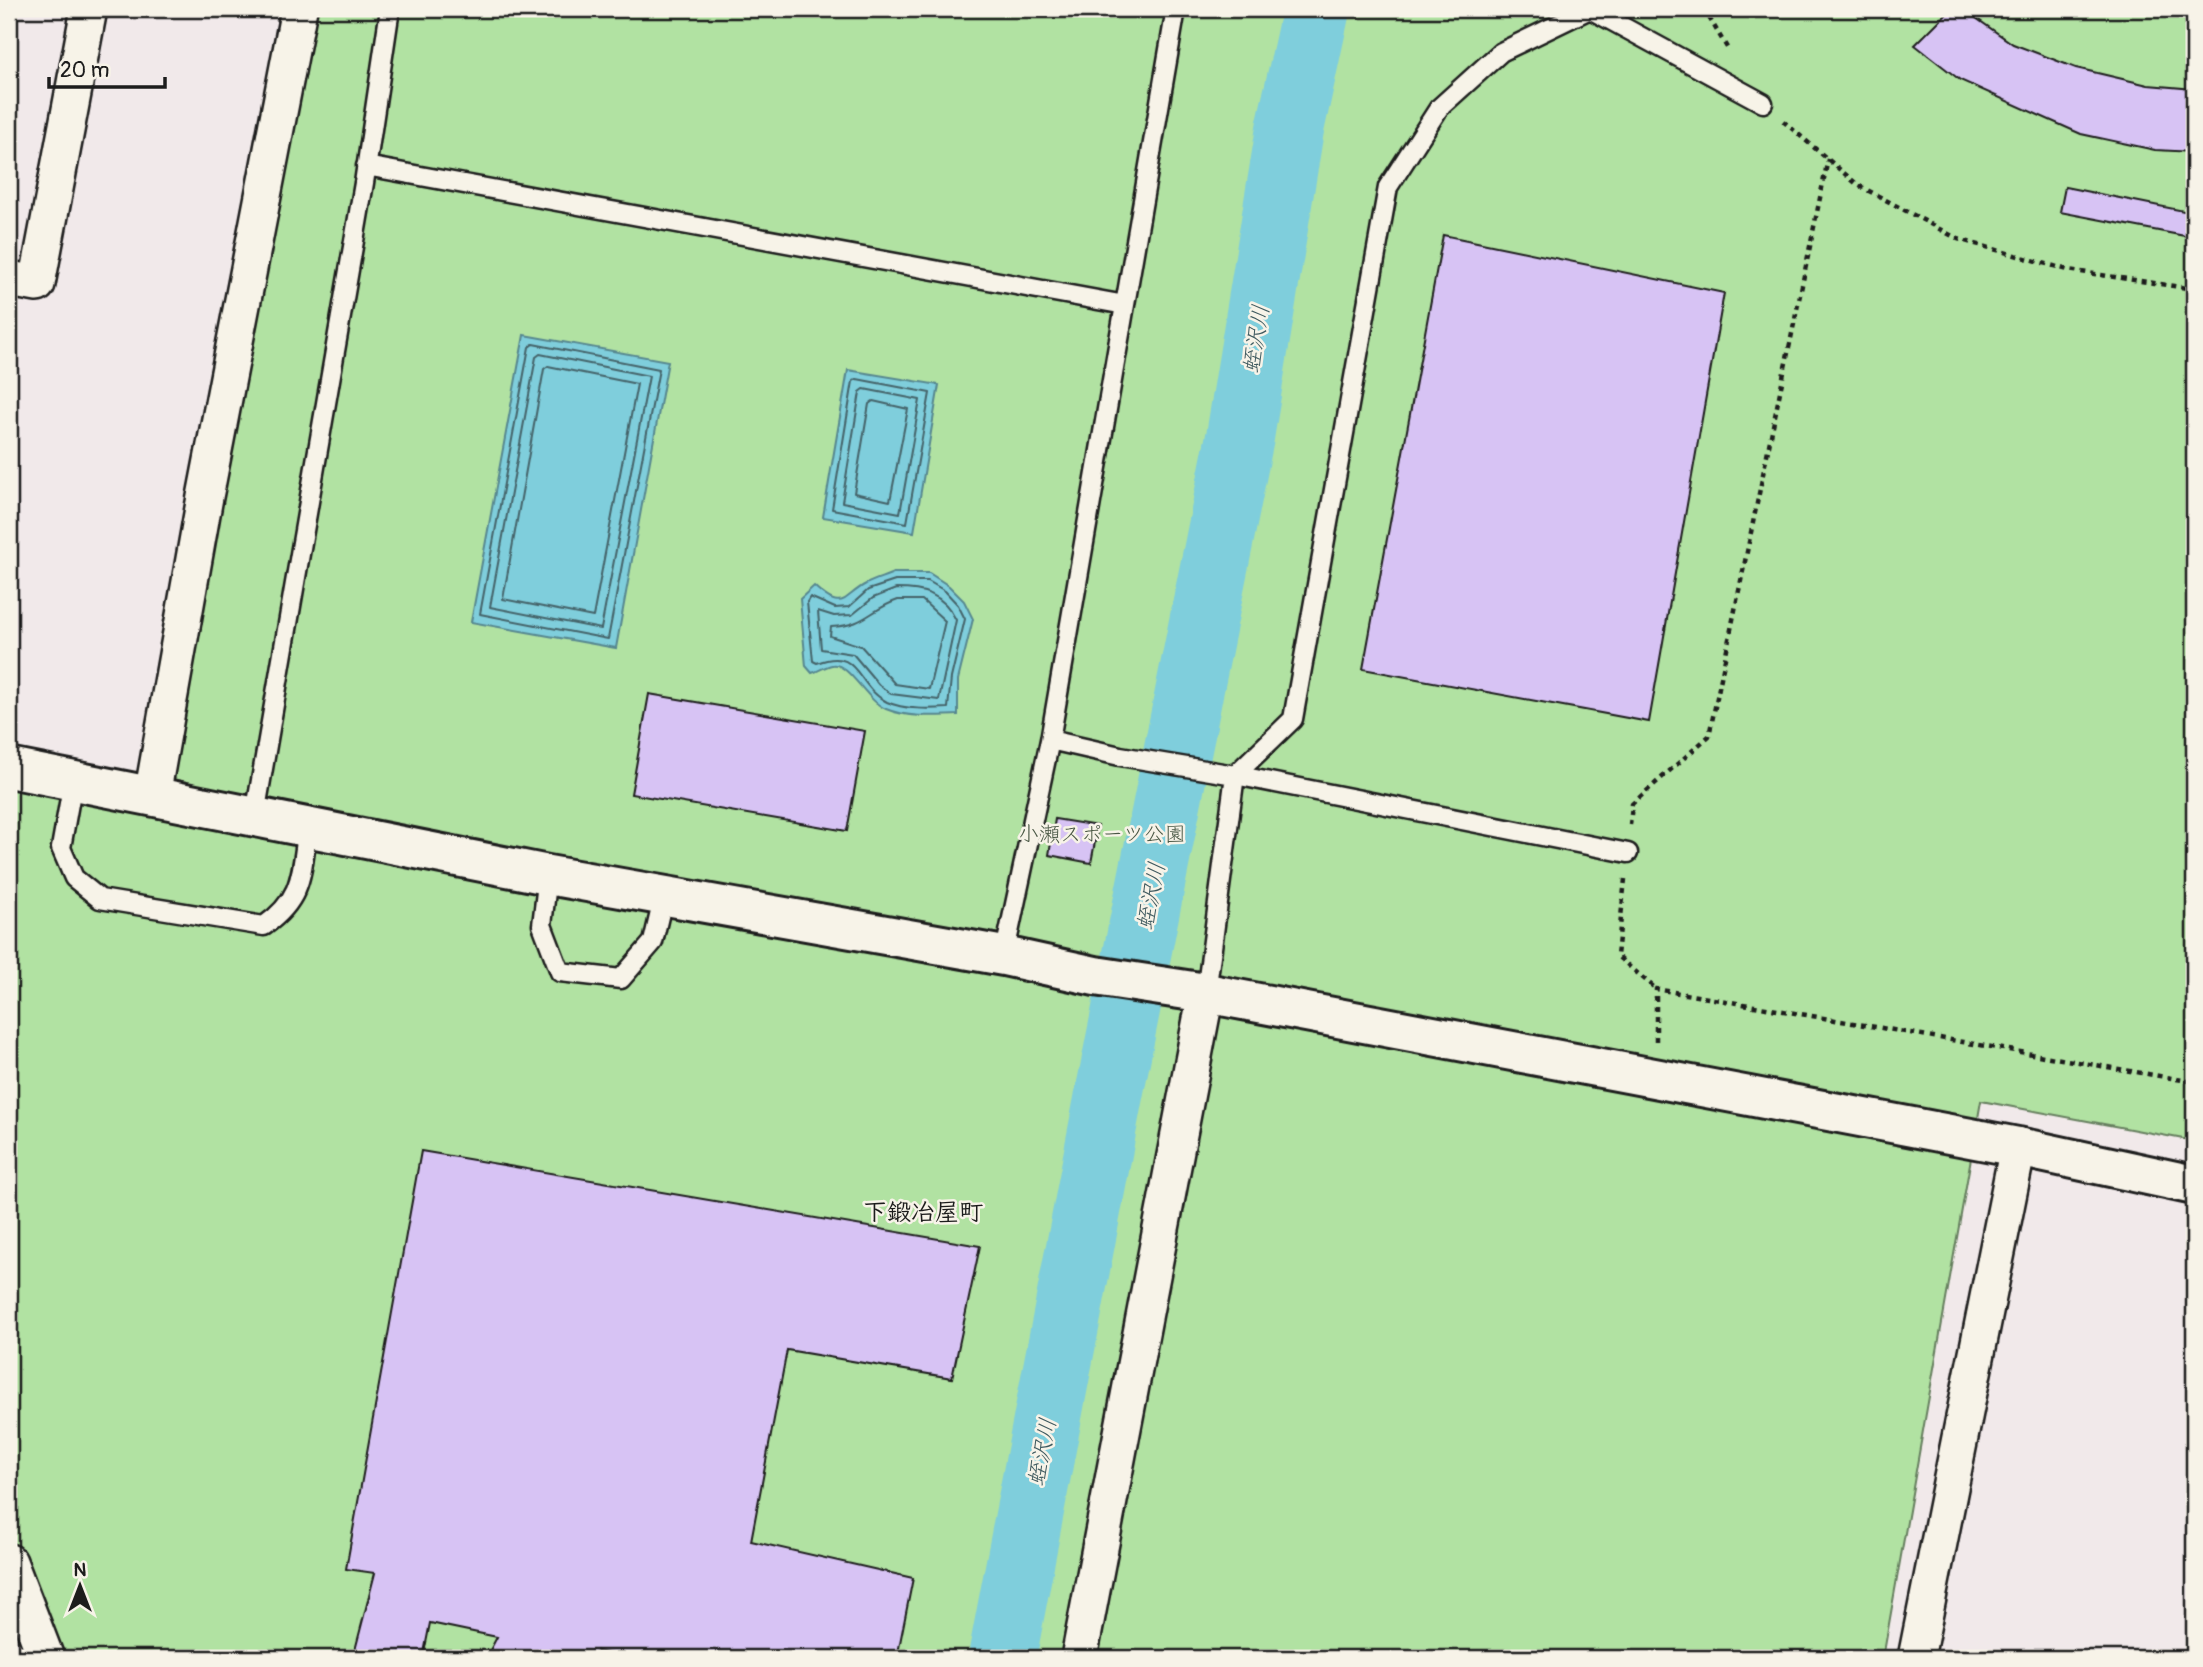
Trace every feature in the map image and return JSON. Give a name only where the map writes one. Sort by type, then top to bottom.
[{"type":"street","points":[[9,279],[37,284],[89,9]]},
{"type":"street","points":[[152,796],[205,497],[299,9]]},
{"type":"street","points":[[9,768],[548,875],[1004,956],[1095,976],[1192,991],[2018,1147],[2194,1185]]},
{"type":"street","points":[[1079,1658],[1192,991]]},
{"type":"street","points":[[1916,1658],[2018,1147]]},
{"type":"street","points":[[9,1562],[46,1658]]},
{"type":"lane","points":[[255,815],[366,166],[390,9]]},
{"type":"lane","points":[[1004,956],[1049,740],[1176,9]]},
{"type":"lane","points":[[1192,991],[1235,775],[1293,719],[1388,187],[1439,108],[1502,52],[1590,9],[1763,103]]},
{"type":"lane","points":[[366,166],[1125,305]]},
{"type":"lane","points":[[1049,740],[1120,756],[1235,775],[1628,853]]},
{"type":"lane","points":[[73,781],[61,848],[74,878],[100,899],[264,926],[280,915],[298,889],[308,827]]},
{"type":"lane","points":[[548,875],[542,925],[560,972],[621,979],[653,943],[664,895]]},
{"type":"path","points":[[1704,9],[1763,103],[1858,185],[1958,239],[2068,270],[2194,289]]},
{"type":"path","points":[[1828,159],[1709,736],[1632,804],[1617,956],[1656,989],[2194,1082]]},
{"type":"path","points":[[1656,989],[1656,1079]]},
{"type":"green space","name":"小瀬スポーツ公園","points":[[306,9],[2194,9],[2194,1141],[1981,1101],[1883,1658],[56,1658],[9,1530],[9,789],[161,813]]},
{"type":"water","points":[[524,335],[668,361],[616,648],[471,622]]},
{"type":"water","points":[[848,370],[939,385],[914,532],[823,517]]},
{"type":"water","points":[[893,573],[929,573],[949,586],[964,601],[973,619],[958,680],[958,715],[921,716],[894,712],[879,705],[852,676],[838,666],[832,665],[812,673],[806,666],[800,599],[814,586],[832,599],[843,600],[866,584]]},
{"type":"building","points":[[1951,9],[1963,9],[2013,44],[2076,68],[2148,85],[2194,89],[2194,152],[2155,150],[2081,134],[1960,80],[1915,45]]},
{"type":"building","points":[[2065,187],[2194,213],[2190,237],[2060,212]]},
{"type":"building","points":[[1443,235],[1724,293],[1649,722],[1363,669]]},
{"type":"building","points":[[649,694],[865,731],[847,831],[631,794]]},
{"type":"building","points":[[1055,819],[1098,826],[1091,863],[1049,855]]},
{"type":"building","points":[[421,1151],[980,1246],[952,1378],[787,1350],[751,1541],[913,1578],[897,1658],[635,1658],[597,1651],[595,1658],[507,1658],[488,1654],[497,1637],[430,1623],[423,1658],[353,1658],[375,1573],[346,1569]]},
{"type":"waterway","name":"蛭沢川","points":[[1002,1658],[1108,1100],[1240,437],[1290,129],[1316,9]]},
{"type":"district","name":"下鍛冶屋町","points":[[923,1212]]}]
